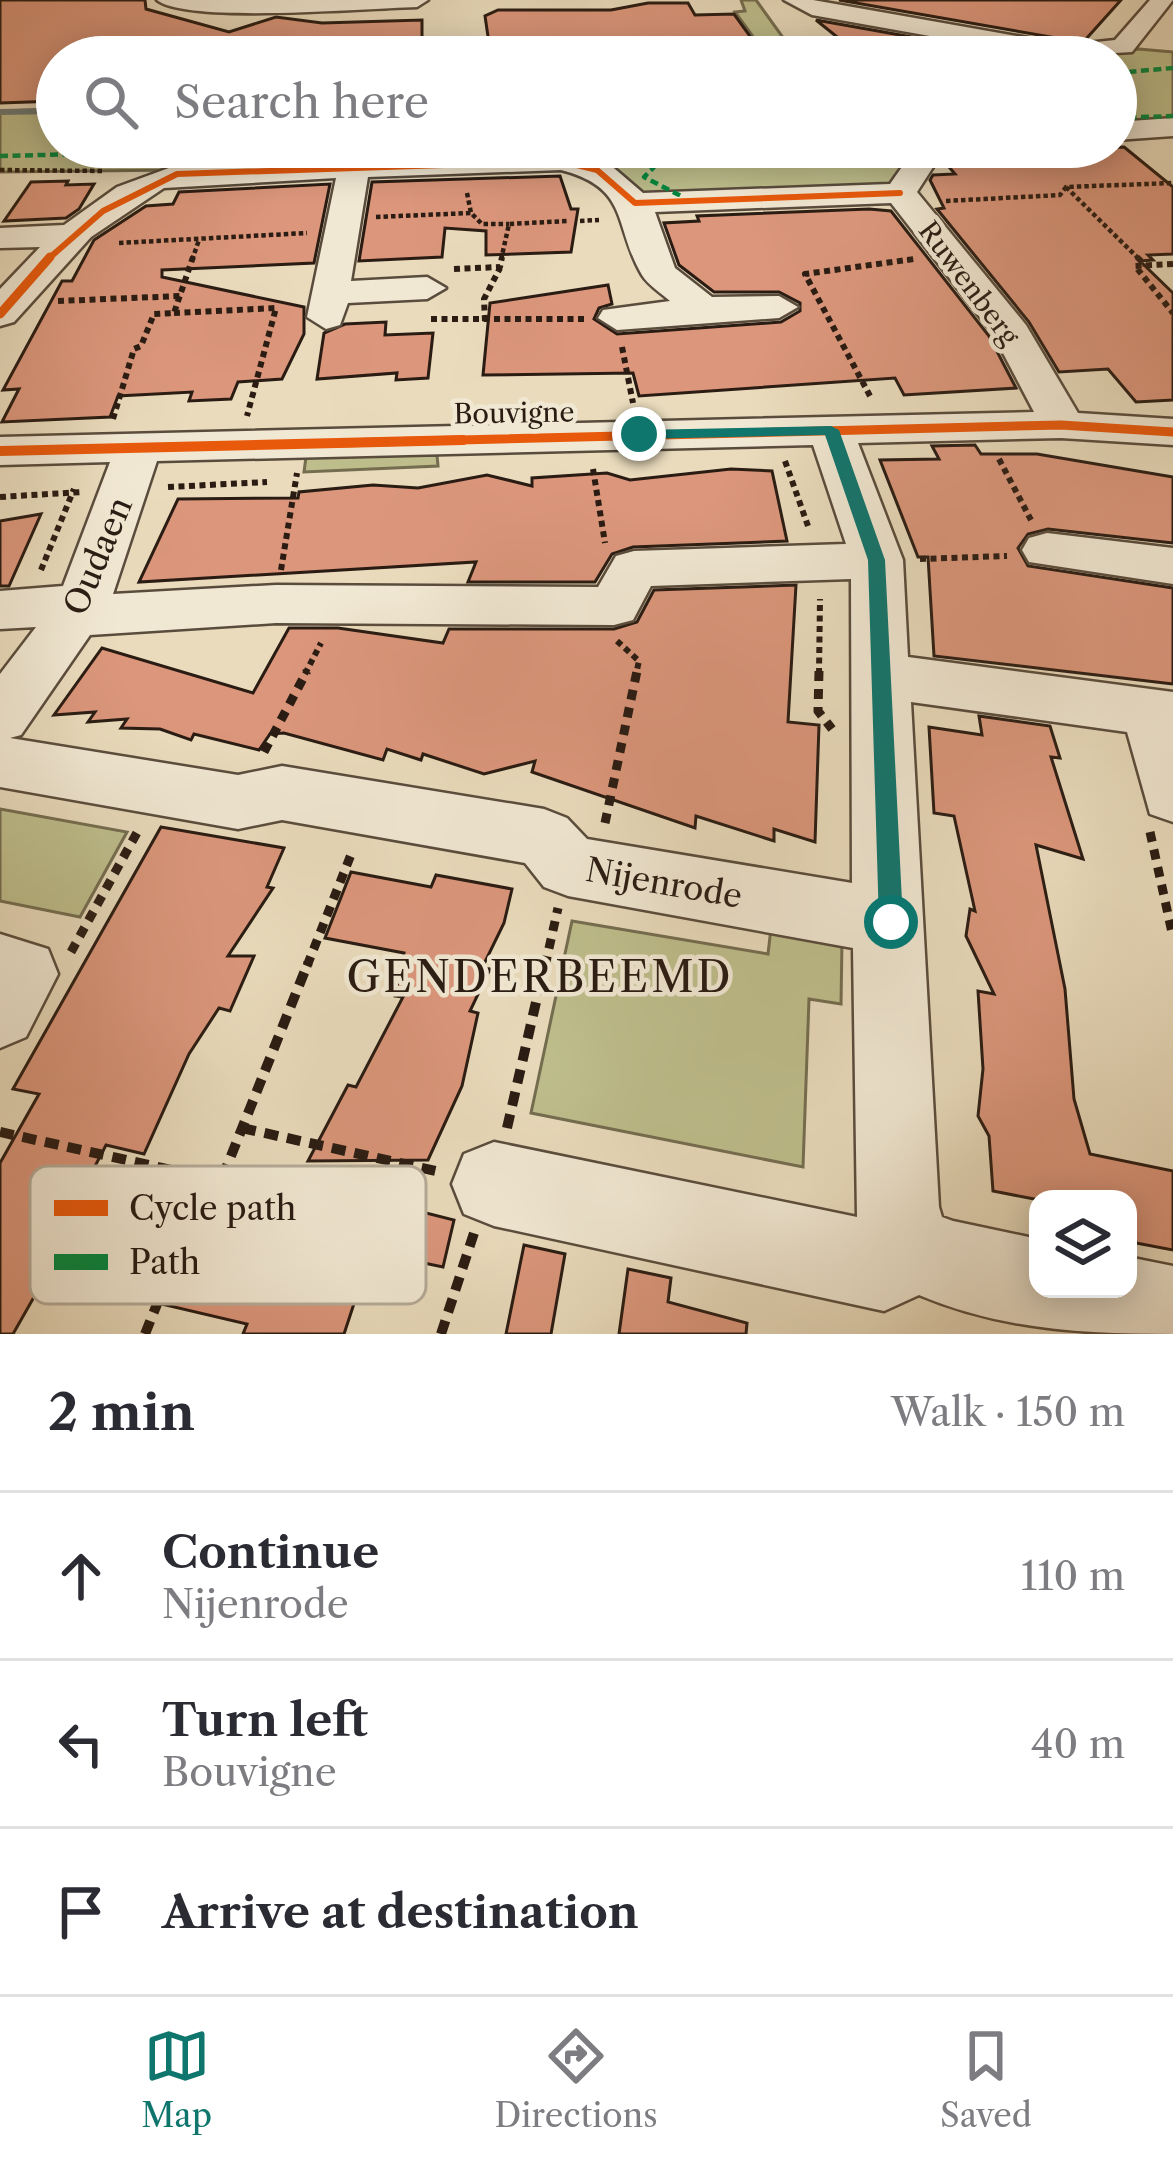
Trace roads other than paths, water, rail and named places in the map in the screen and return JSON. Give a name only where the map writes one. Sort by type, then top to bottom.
[{"type":"street","points":[[168,0],[219,6],[417,0]]},
{"type":"street","points":[[795,0],[812,8],[971,36]]},
{"type":"street","points":[[1132,36],[1159,0]]},
{"type":"street","points":[[1137,130],[1173,128]]},
{"type":"street","points":[[4,309],[69,240],[158,178],[320,168]]},
{"type":"street","points":[[353,168],[328,305],[432,292]]},
{"type":"street","points":[[591,168],[635,203],[658,273],[703,309]]},
{"type":"street","name":"Ruwenberg","points":[[920,168],[904,198],[952,255],[1051,395],[1060,424]]},
{"type":"street","points":[[635,203],[904,198]]},
{"type":"street","points":[[0,238],[69,240]]},
{"type":"street","points":[[617,318],[779,307]]},
{"type":"street","name":"Bouvigne","points":[[0,452],[639,434],[833,436],[1060,424],[1173,432]]},
{"type":"street","points":[[833,436],[848,561],[884,676],[896,1207],[910,1246],[953,1265],[1029,1281]]},
{"type":"street","name":"Oudaen","points":[[0,718],[79,610],[121,446]]},
{"type":"street","points":[[1047,550],[1173,566]]},
{"type":"street","points":[[0,610],[276,604],[614,606],[634,569],[848,561]]},
{"type":"street","points":[[884,676],[1162,714],[1160,805]]},
{"type":"street","name":"Nijenrode","points":[[0,762],[238,802],[282,793],[544,838],[582,869],[891,922]]},
{"type":"street","points":[[494,1184],[884,1267],[910,1246]]},
{"type":"street","points":[[1110,1298],[1173,1311]]},
{"type":"waterway","points":[[0,112],[36,111]]},
{"type":"district","name":"GENDERBEEMD","points":[[540,977]]}]
